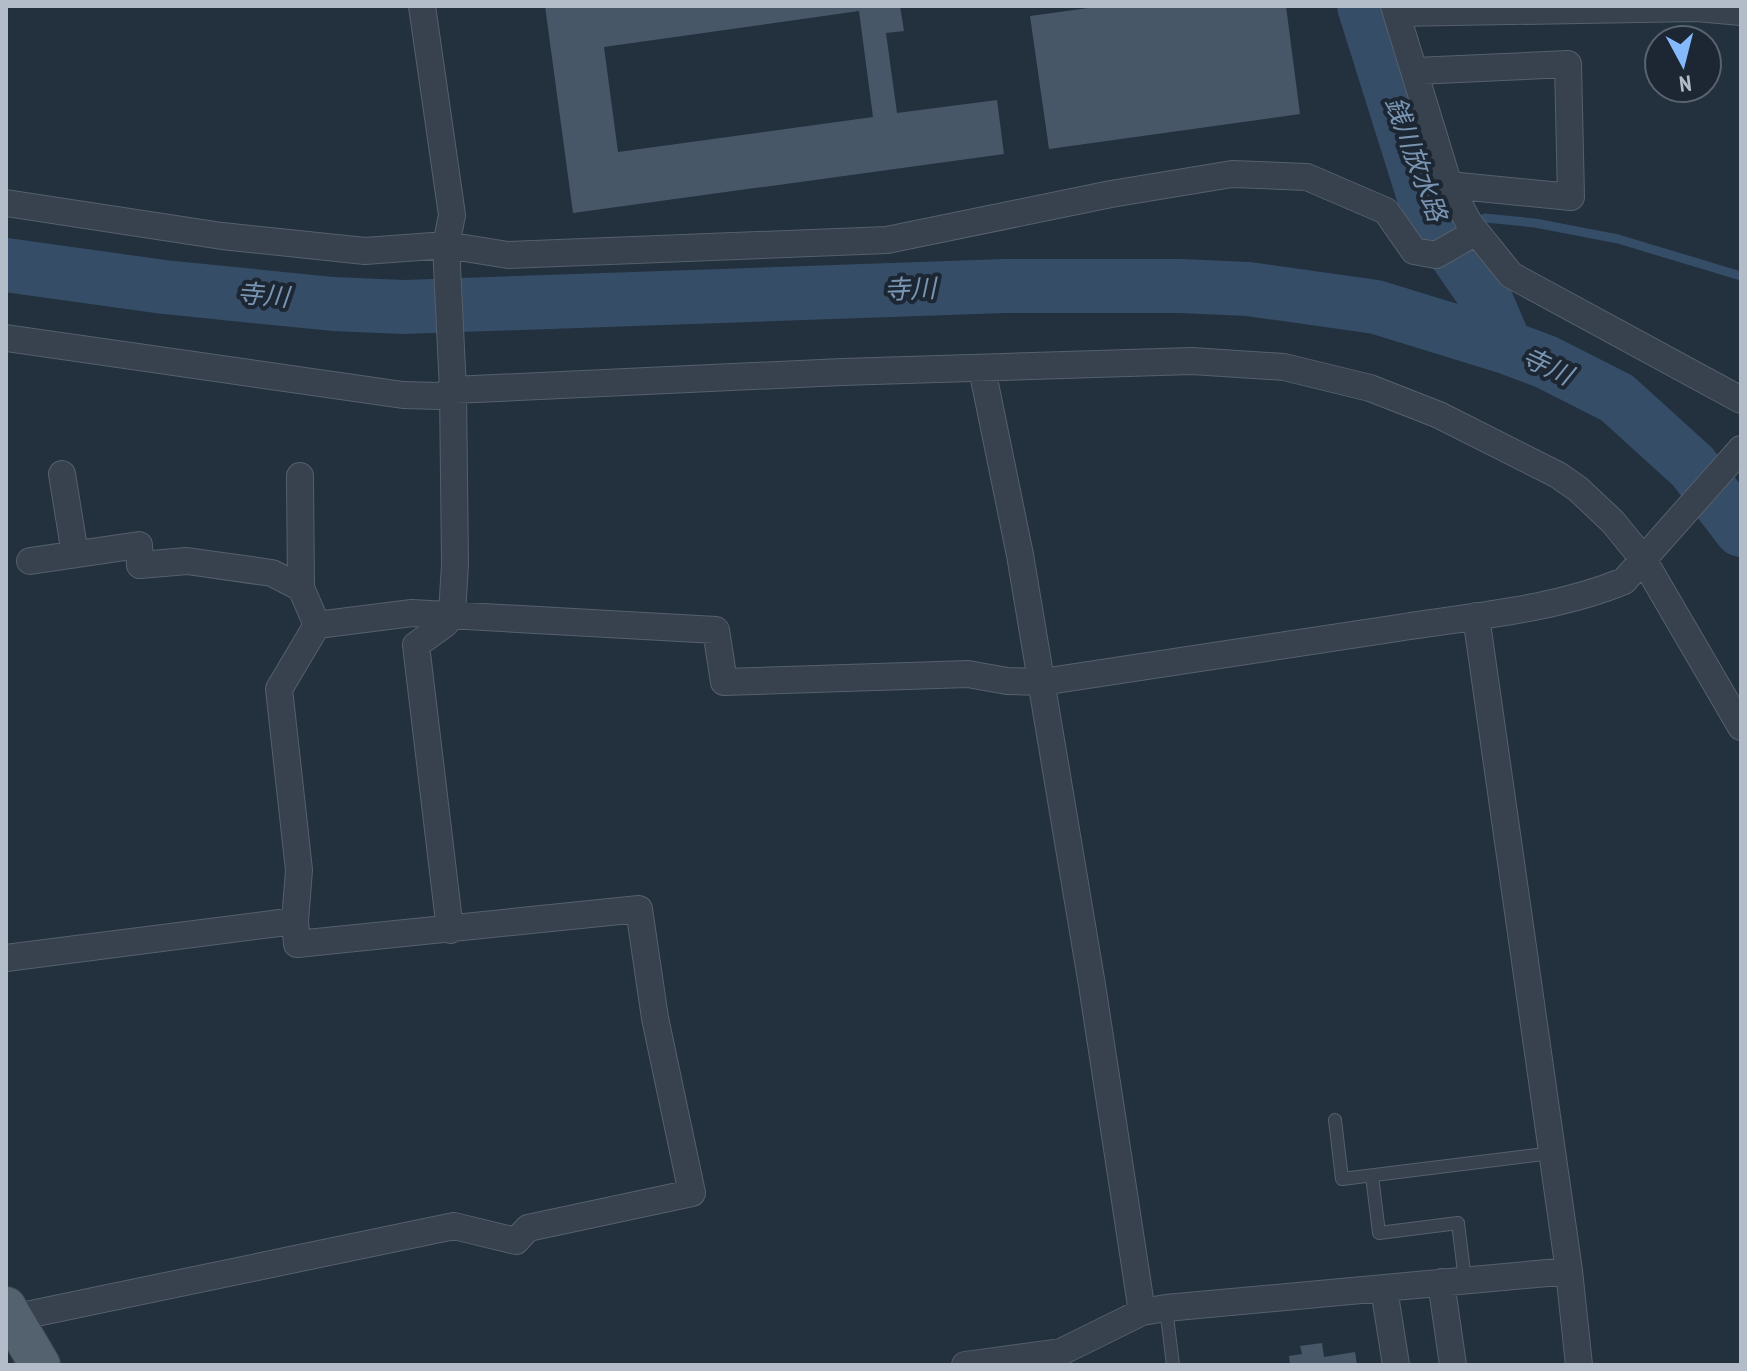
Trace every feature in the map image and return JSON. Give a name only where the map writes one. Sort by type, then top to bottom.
[{"type":"main road","points":[[9,1312],[40,1365]]},
{"type":"street","points":[[422,6],[452,215],[447,254],[455,564],[452,614],[445,624],[416,645],[450,930]]},
{"type":"street","points":[[1741,12],[1697,8],[1395,9],[1464,212],[1511,275],[1741,400]]},
{"type":"street","points":[[6,203],[222,236],[365,251],[508,255],[887,240],[1111,194],[1232,174],[1307,177],[1386,211],[1414,251],[1436,255],[1464,212],[1571,197],[1568,64],[1415,71]]},
{"type":"street","points":[[6,338],[403,395],[440,396],[452,381]]},
{"type":"street","points":[[452,381],[1192,361],[1284,367],[1370,388],[1439,415],[1558,475],[1649,553],[1741,727]]},
{"type":"street","points":[[982,369],[1020,555],[1154,1310]]},
{"type":"street","points":[[317,625],[412,613],[716,630],[724,682],[968,674],[1007,681],[1042,682],[1476,616],[1550,603],[1605,589],[1624,581],[1741,449]]},
{"type":"street","points":[[62,474],[75,554]]},
{"type":"street","points":[[300,476],[301,588],[317,625]]},
{"type":"street","points":[[30,561],[139,545],[140,565],[187,561],[216,565],[272,573],[301,588]]},
{"type":"street","points":[[1476,616],[1569,1271],[1579,1365]]},
{"type":"street","points":[[9,1312],[454,1226],[516,1241],[528,1228],[692,1193],[655,1018],[639,909],[297,944],[295,921],[299,870],[279,689],[317,625]]},
{"type":"street","points":[[6,958],[295,921]]},
{"type":"street","points":[[965,1365],[1061,1352],[1154,1310],[1569,1271]]},
{"type":"street","points":[[1453,1281],[1453,1365]]},
{"type":"street","points":[[1384,1289],[1396,1365]]},
{"type":"lane","points":[[1335,1120],[1342,1179],[1552,1153]]},
{"type":"lane","points":[[1372,1176],[1379,1233],[1458,1223],[1453,1281]]},
{"type":"lane","points":[[1154,1310],[1173,1365]]},
{"type":"building","points":[[545,6],[900,6],[904,31],[886,33],[897,113],[997,100],[1004,154],[573,213]],"holes":[[[859,11],[873,117],[618,152],[604,47]]]},
{"type":"building","points":[[1103,6],[1286,6],[1300,114],[1049,149],[1030,16]]},
{"type":"building","points":[[1322,1343],[1324,1357],[1355,1352],[1357,1365],[1290,1365],[1289,1356],[1302,1354],[1300,1346]]},
{"type":"waterway","name":"銭川放水路","points":[[1364,6],[1423,194],[1441,232],[1483,293],[1506,347]]},
{"type":"waterway","points":[[1441,232],[1485,218],[1535,223],[1618,239],[1741,276]]},
{"type":"waterway","name":"寺川","points":[[6,265],[164,287],[333,304],[404,307],[1005,286],[1248,289],[1376,307],[1546,362],[1617,398],[1693,467],[1741,530]]}]
